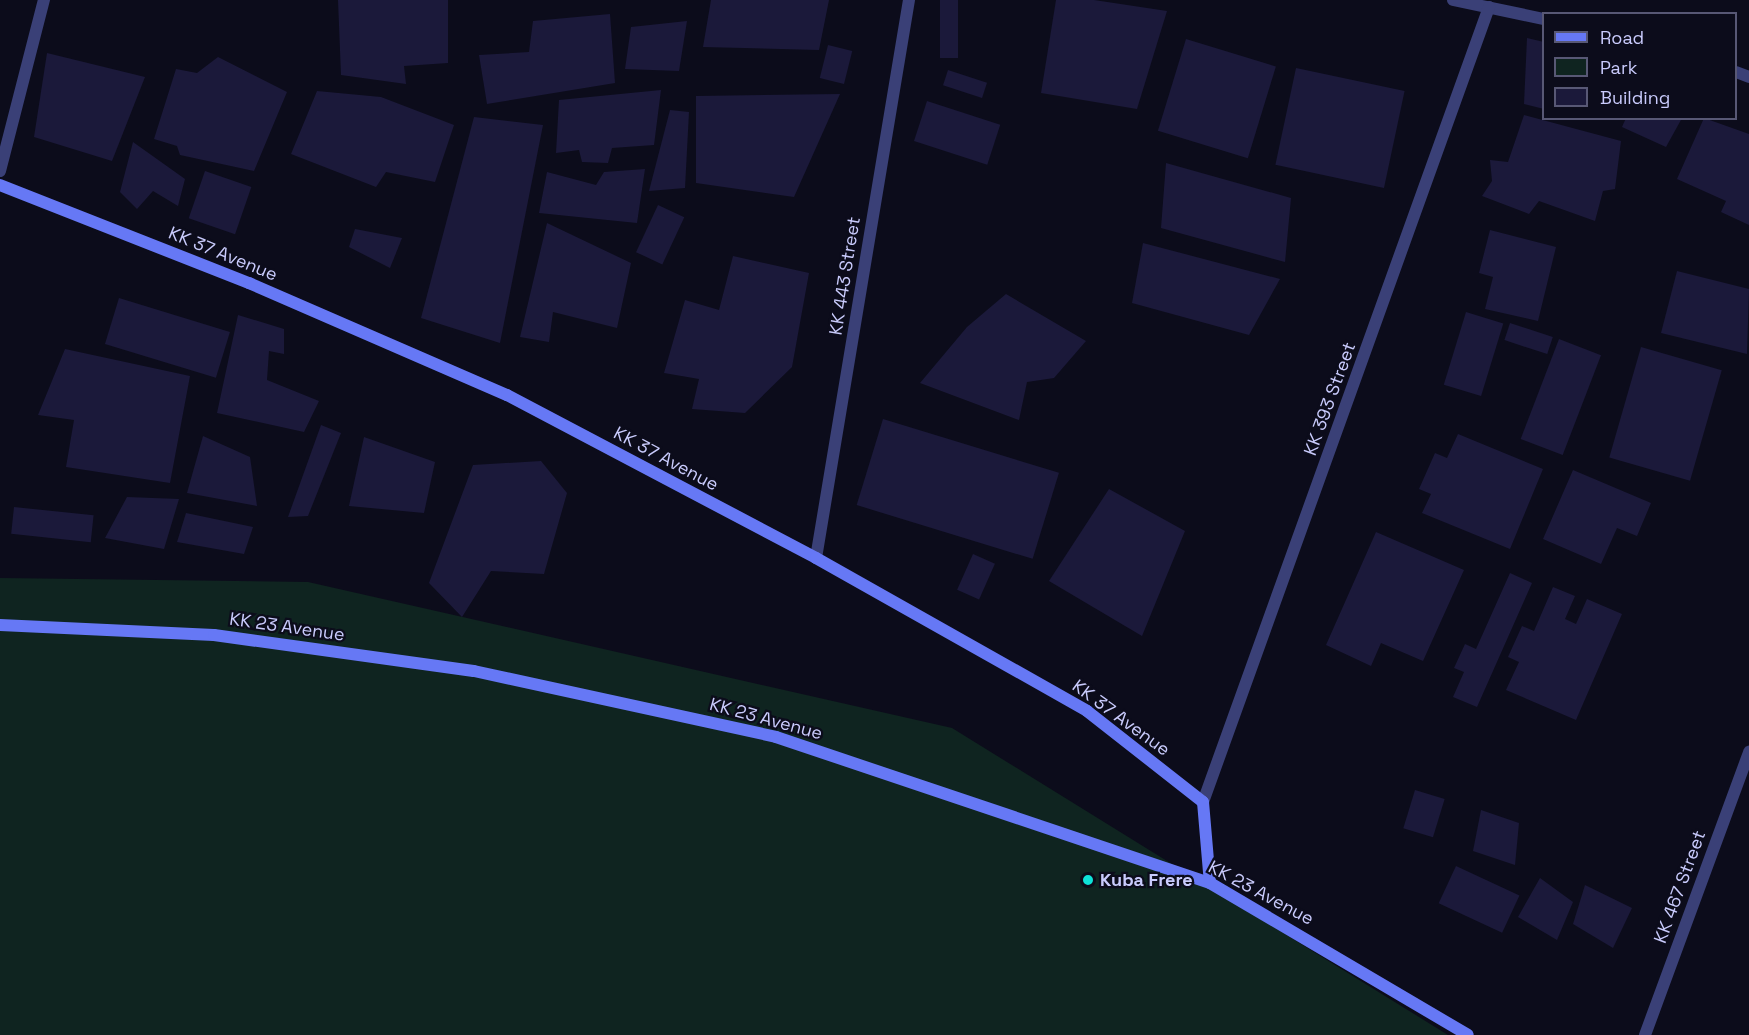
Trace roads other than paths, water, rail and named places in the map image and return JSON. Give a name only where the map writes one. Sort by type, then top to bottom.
[{"type":"main road","name":"KK 37 Avenue","points":[[0,185],[249,283],[507,395],[816,558],[1087,711],[1203,802]]},
{"type":"main road","name":"KK 23 Avenue","points":[[0,625],[214,634],[474,671],[776,737],[1210,883],[1468,1035]]},
{"type":"main road","points":[[1203,802],[1210,883]]},
{"type":"street","points":[[0,171],[44,0]]},
{"type":"street","name":"KK 443 Street","points":[[816,558],[909,0]]},
{"type":"street","points":[[1453,0],[1542,19]]},
{"type":"street","name":"KK 393 Street","points":[[1203,802],[1489,7]]},
{"type":"street","name":"KK 467 Street","points":[[1645,1035],[1749,752]]},
{"type":"place","name":"Kuba Frere","points":[[1088,880]]}]
